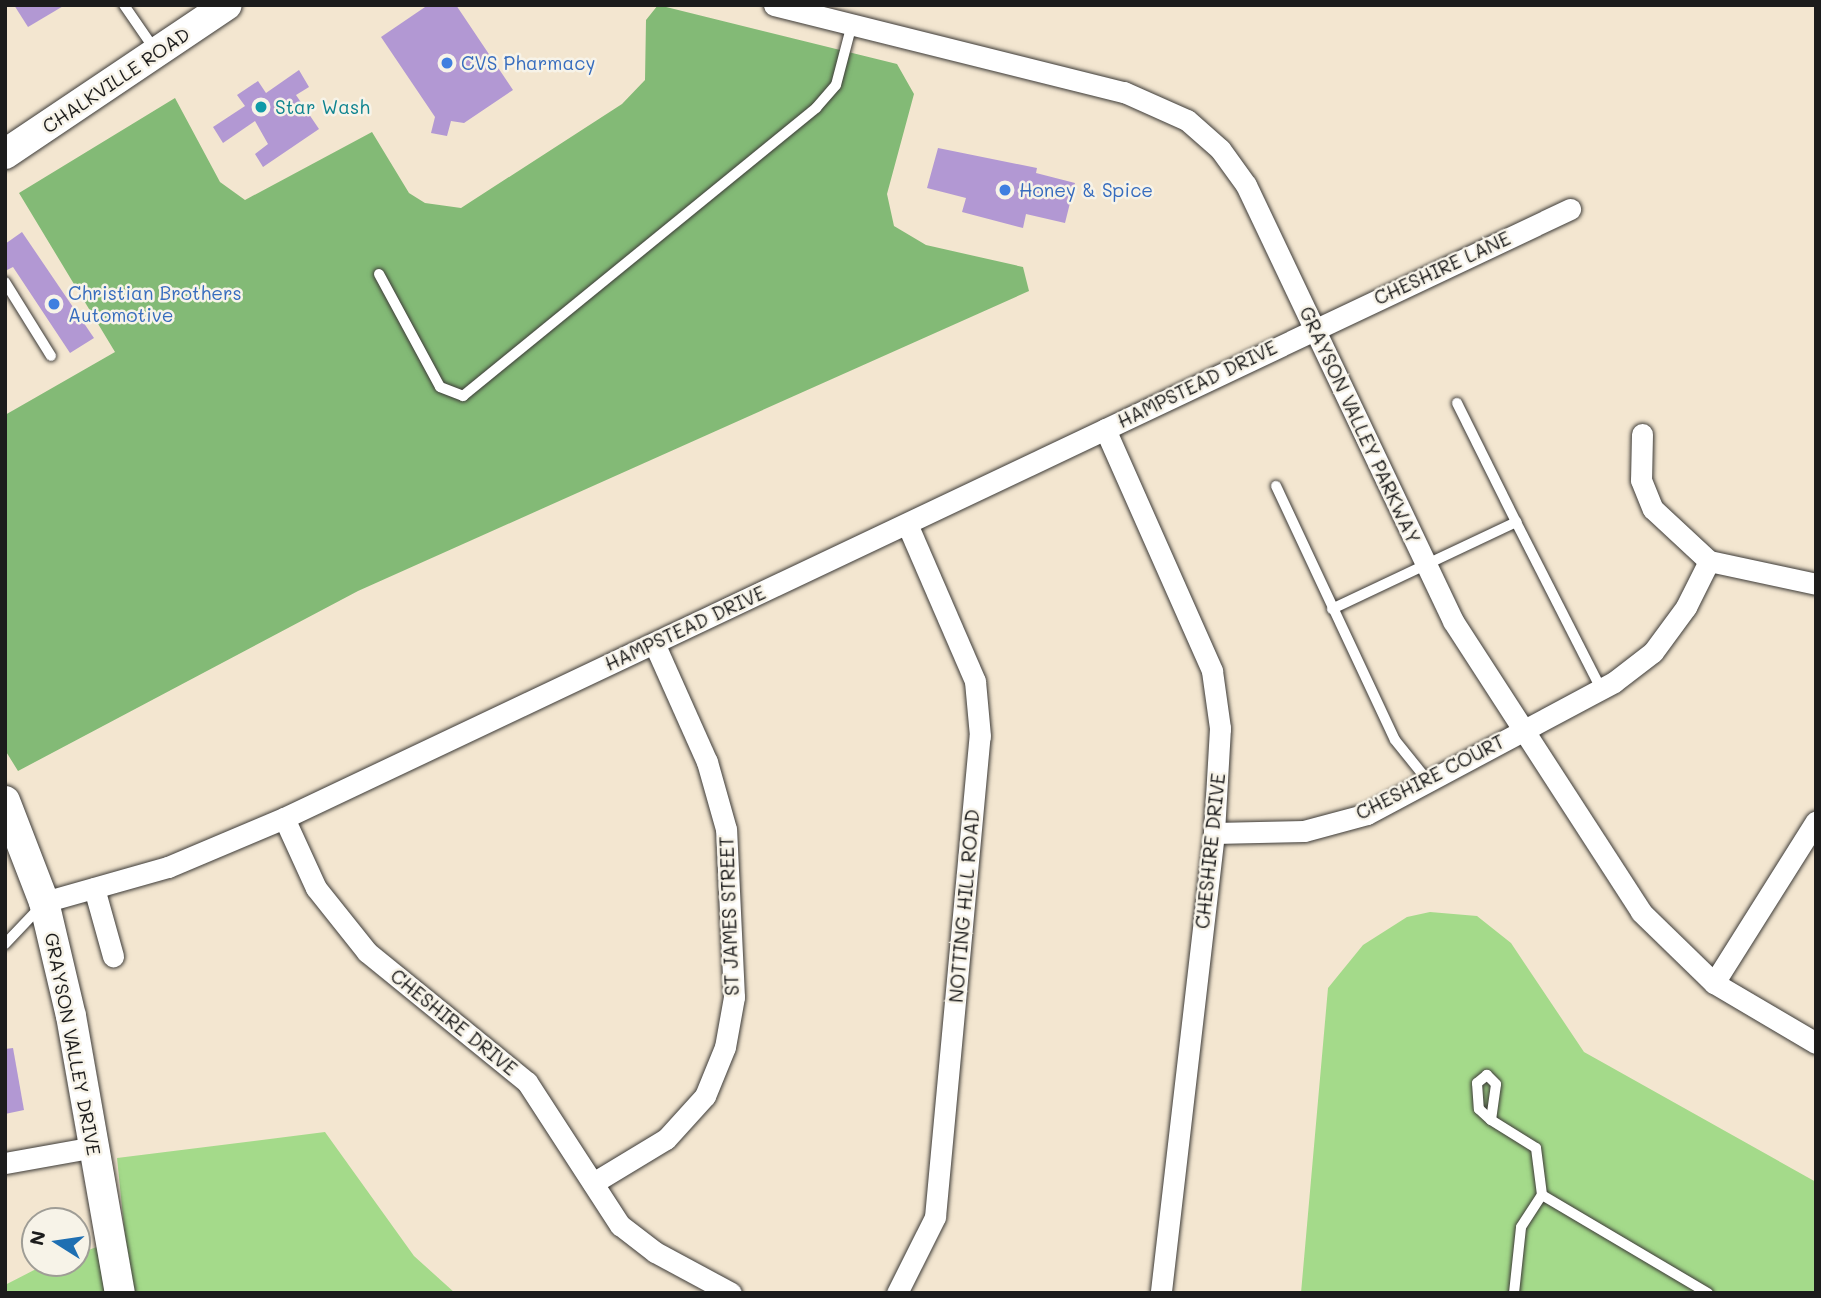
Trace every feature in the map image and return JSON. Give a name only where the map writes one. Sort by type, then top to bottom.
[{"type":"street","name":"CHALKVILLE ROAD","points":[[5,154],[227,5]]},
{"type":"street","name":"GRAYSON VALLEY PARKWAY","points":[[774,5],[1124,92],[1187,120],[1246,185],[1453,621],[1641,912],[1714,983],[1816,1043]]},
{"type":"street","name":"CHESHIRE LANE","points":[[1314,327],[1570,209]]},
{"type":"street","name":"HAMPSTEAD DRIVE","points":[[44,902],[168,867],[284,818],[907,524],[1314,327]]},
{"type":"street","name":"CHESHIRE DRIVE","points":[[1105,429],[1212,671],[1220,728],[1214,833],[1161,1293]]},
{"type":"street","points":[[1642,435],[1641,480],[1653,509],[1709,561],[1816,584]]},
{"type":"street","name":"NOTTING HILL ROAD","points":[[897,1293],[935,1217],[980,736],[975,681],[907,524]]},
{"type":"street","name":"CHESHIRE COURT","points":[[1214,833],[1304,831],[1367,814],[1601,689],[1653,652],[1686,607],[1709,561]]},
{"type":"street","name":"ST JAMES STREET","points":[[593,1183],[667,1139],[705,1096],[725,1047],[734,997],[726,829],[707,762],[654,642]]},
{"type":"street","name":"GRAYSON VALLEY DRIVE","points":[[5,801],[44,902],[94,1147],[120,1293]]},
{"type":"street","name":"CHESHIRE DRIVE","points":[[284,818],[316,888],[367,952],[527,1082],[620,1225],[655,1252],[731,1293]]},
{"type":"street","points":[[1714,983],[1816,821]]},
{"type":"street","points":[[94,888],[113,956]]},
{"type":"street","points":[[5,1163],[94,1147]]},
{"type":"lane","points":[[124,5],[156,53]]},
{"type":"lane","points":[[379,274],[440,387],[464,396],[816,108],[835,85],[852,24]]},
{"type":"lane","points":[[5,282],[51,356]]},
{"type":"lane","points":[[1457,403],[1601,689]]},
{"type":"lane","points":[[1276,486],[1395,740],[1428,781]]},
{"type":"lane","points":[[1332,609],[1516,522]]},
{"type":"lane","points":[[5,944],[44,902]]},
{"type":"lane","points":[[1492,1120],[1536,1148],[1542,1195],[1521,1227],[1514,1293]]},
{"type":"lane","points":[[1542,1195],[1708,1293]]},
{"type":"green space","points":[[658,5],[897,64],[914,94],[887,194],[894,226],[926,245],[1023,267],[1029,291],[358,591],[18,771],[5,750],[5,415],[115,352],[19,193],[175,98],[220,182],[245,200],[372,132],[409,193],[425,203],[461,208],[622,104],[645,80],[646,20]]},
{"type":"green space","points":[[1430,912],[1477,916],[1511,943],[1584,1052],[1816,1182],[1816,1293],[1301,1293],[1328,988],[1363,945],[1407,917]]},
{"type":"green space","points":[[325,1132],[414,1256],[455,1293],[5,1293],[5,1285],[21,1277],[91,1277],[91,1249],[125,1237],[117,1158]]},
{"type":"building","points":[[14,5],[65,5],[28,27]]},
{"type":"building","name":"CVS Pharmacy","points":[[428,5],[456,5],[513,90],[464,123],[451,121],[447,136],[431,133],[435,117],[381,37]]},
{"type":"building","points":[[299,70],[309,87],[296,95],[319,129],[263,167],[255,154],[268,144],[255,121],[223,143],[213,127],[245,106],[237,95],[258,81],[266,93]]},
{"type":"building","name":"Honey & Spice","points":[[938,148],[1037,168],[1036,173],[1075,183],[1065,223],[1026,214],[1023,228],[962,212],[966,198],[927,188]]},
{"type":"building","name":"Christian Brothers Automotive","points":[[22,232],[94,338],[70,353],[13,267],[5,271],[5,244]]},
{"type":"building","points":[[13,1048],[24,1110],[5,1114],[5,1049]]},
{"type":"place","name":"CVS Pharmacy","points":[[447,63]]},
{"type":"place","name":"Star Wash","points":[[261,107]]},
{"type":"place","name":"Honey & Spice","points":[[1005,190]]},
{"type":"place","name":"Christian Brothers Automotive","points":[[54,304]]}]
